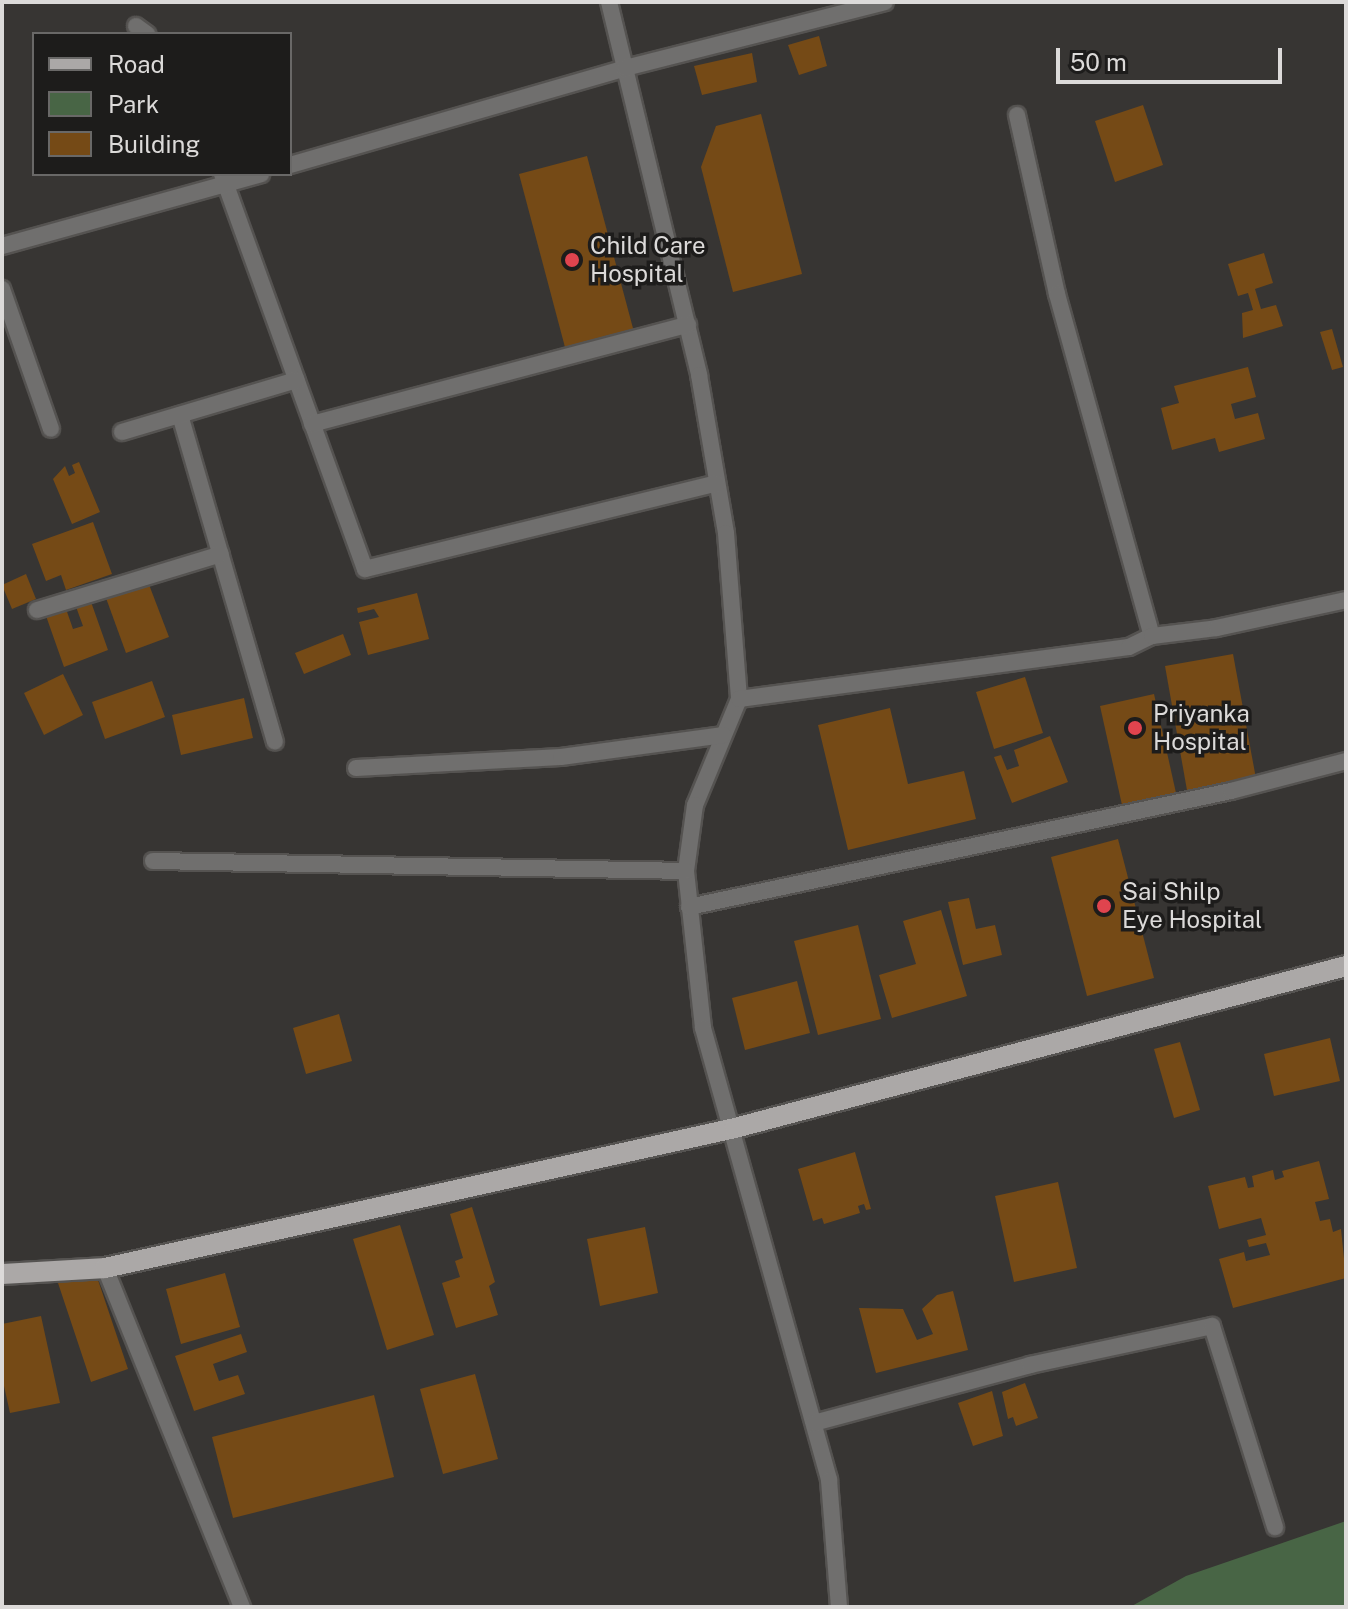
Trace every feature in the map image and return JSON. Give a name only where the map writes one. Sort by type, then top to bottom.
[{"type":"main road","points":[[2,1274],[105,1268],[735,1128],[1346,966]]},
{"type":"street","points":[[609,2],[688,325],[717,483],[739,699],[695,805],[686,871],[703,1028],[735,1128],[829,1480],[839,1607]]},
{"type":"street","points":[[292,164],[625,68],[885,2]]},
{"type":"street","points":[[1017,115],[1057,294],[1152,636]]},
{"type":"street","points":[[2,246],[223,179],[246,176]]},
{"type":"street","points":[[223,179],[365,569],[717,483]]},
{"type":"street","points":[[2,289],[51,429]]},
{"type":"street","points":[[312,424],[688,325]]},
{"type":"street","points":[[122,432],[296,380]]},
{"type":"street","points":[[180,415],[275,741]]},
{"type":"street","points":[[37,610],[221,554]]},
{"type":"street","points":[[739,699],[1129,647],[1152,636],[1217,628],[1346,600]]},
{"type":"street","points":[[356,768],[546,758],[724,735]]},
{"type":"street","points":[[689,907],[1231,791],[1346,761]]},
{"type":"street","points":[[153,861],[686,871]]},
{"type":"street","points":[[105,1268],[242,1607]]},
{"type":"street","points":[[814,1423],[1030,1365],[1212,1326],[1275,1527]]},
{"type":"green space","points":[[1346,1521],[1346,1607],[1130,1607],[1186,1576]]},
{"type":"building","points":[[819,36],[827,66],[799,75],[788,45]]},
{"type":"building","points":[[752,53],[757,82],[702,95],[694,66]]},
{"type":"building","points":[[1143,105],[1163,165],[1115,182],[1095,121]]},
{"type":"building","points":[[761,114],[802,274],[733,292],[701,167],[716,126]]},
{"type":"building","points":[[587,156],[634,332],[566,351],[519,174]]},
{"type":"building","points":[[1264,253],[1273,283],[1255,289],[1261,309],[1276,305],[1283,326],[1243,338],[1242,313],[1253,310],[1248,293],[1238,296],[1228,264]]},
{"type":"building","points":[[1332,329],[1343,367],[1332,370],[1320,332]]},
{"type":"building","points":[[1248,367],[1256,397],[1231,404],[1235,419],[1258,413],[1265,439],[1219,452],[1215,438],[1172,450],[1161,408],[1179,403],[1174,386]]},
{"type":"building","points":[[79,462],[100,512],[72,524],[53,479],[65,466],[69,476],[75,473],[72,465]]},
{"type":"building","points":[[93,522],[112,574],[66,590],[61,575],[46,581],[32,544]]},
{"type":"building","points":[[26,574],[36,599],[12,609],[2,585]]},
{"type":"building","points":[[148,582],[169,637],[126,653],[106,598]]},
{"type":"building","points":[[417,593],[429,639],[368,655],[359,622],[379,617],[374,609],[358,613],[357,608]]},
{"type":"building","points":[[90,599],[108,650],[64,667],[45,613],[65,606],[73,629],[83,626],[75,604]]},
{"type":"building","points":[[343,634],[351,655],[304,674],[295,653]]},
{"type":"building","points":[[1233,654],[1257,784],[1188,796],[1165,666]]},
{"type":"building","points":[[63,674],[83,715],[44,735],[24,693]]},
{"type":"building","points":[[1025,677],[1043,733],[994,749],[976,692]]},
{"type":"building","points":[[152,681],[165,717],[105,739],[92,702]]},
{"type":"building","points":[[1154,694],[1176,793],[1122,805],[1100,706]]},
{"type":"building","points":[[244,698],[253,738],[181,755],[172,715]]},
{"type":"building","points":[[890,708],[908,784],[964,771],[976,819],[848,850],[818,725]]},
{"type":"building","points":[[1050,736],[1068,782],[1012,803],[994,757],[1001,755],[1007,770],[1019,766],[1014,750]]},
{"type":"building","points":[[1118,839],[1154,978],[1087,996],[1051,857]]},
{"type":"building","points":[[969,898],[976,929],[995,925],[1002,955],[963,965],[948,902]]},
{"type":"building","points":[[941,910],[967,996],[892,1018],[879,975],[916,964],[903,921]]},
{"type":"building","points":[[858,925],[881,1019],[818,1035],[794,941]]},
{"type":"building","points":[[797,981],[810,1033],[745,1050],[732,998]]},
{"type":"building","points":[[339,1014],[352,1061],[306,1074],[293,1028]]},
{"type":"building","points":[[1330,1038],[1340,1081],[1274,1096],[1264,1054]]},
{"type":"building","points":[[1180,1042],[1200,1110],[1174,1118],[1154,1049]]},
{"type":"building","points":[[855,1152],[871,1209],[866,1210],[864,1204],[858,1206],[860,1213],[824,1224],[822,1218],[813,1221],[798,1169]]},
{"type":"building","points":[[1319,1161],[1329,1199],[1315,1202],[1320,1221],[1330,1219],[1333,1232],[1341,1229],[1346,1278],[1233,1308],[1219,1259],[1244,1252],[1246,1261],[1270,1255],[1266,1243],[1249,1247],[1247,1240],[1266,1235],[1261,1218],[1219,1229],[1208,1186],[1245,1177],[1248,1188],[1254,1187],[1252,1176],[1273,1170],[1275,1180],[1284,1177],[1282,1171]]},
{"type":"building","points":[[1058,1182],[1077,1268],[1014,1282],[995,1196]]},
{"type":"building","points":[[472,1207],[495,1282],[489,1286],[498,1315],[456,1328],[442,1283],[460,1277],[455,1261],[463,1258],[450,1214]]},
{"type":"building","points":[[400,1225],[434,1335],[387,1350],[353,1239]]},
{"type":"building","points":[[645,1227],[658,1293],[600,1306],[587,1239]]},
{"type":"building","points":[[95,1271],[128,1369],[91,1382],[58,1283]]},
{"type":"building","points":[[225,1273],[240,1327],[181,1344],[166,1289]]},
{"type":"building","points":[[953,1291],[968,1350],[876,1373],[859,1308],[903,1309],[917,1340],[933,1334],[922,1309],[937,1295]]},
{"type":"building","points":[[41,1316],[60,1403],[10,1413],[2,1377],[2,1324]]},
{"type":"building","points":[[241,1334],[247,1352],[213,1364],[219,1381],[238,1375],[245,1394],[194,1411],[175,1356]]},
{"type":"building","points":[[475,1374],[498,1459],[443,1474],[420,1389]]},
{"type":"building","points":[[1025,1383],[1038,1418],[1016,1426],[1013,1417],[1008,1419],[1002,1392]]},
{"type":"building","points":[[992,1391],[1003,1436],[973,1446],[958,1403]]},
{"type":"building","points":[[374,1395],[394,1477],[233,1518],[212,1437]]},
{"type":"place","name":"Child Care Hospital","points":[[572,260]]},
{"type":"place","name":"Priyanka Hospital","points":[[1135,728]]},
{"type":"place","name":"Sai Shilp Eye Hospital","points":[[1104,906]]}]
